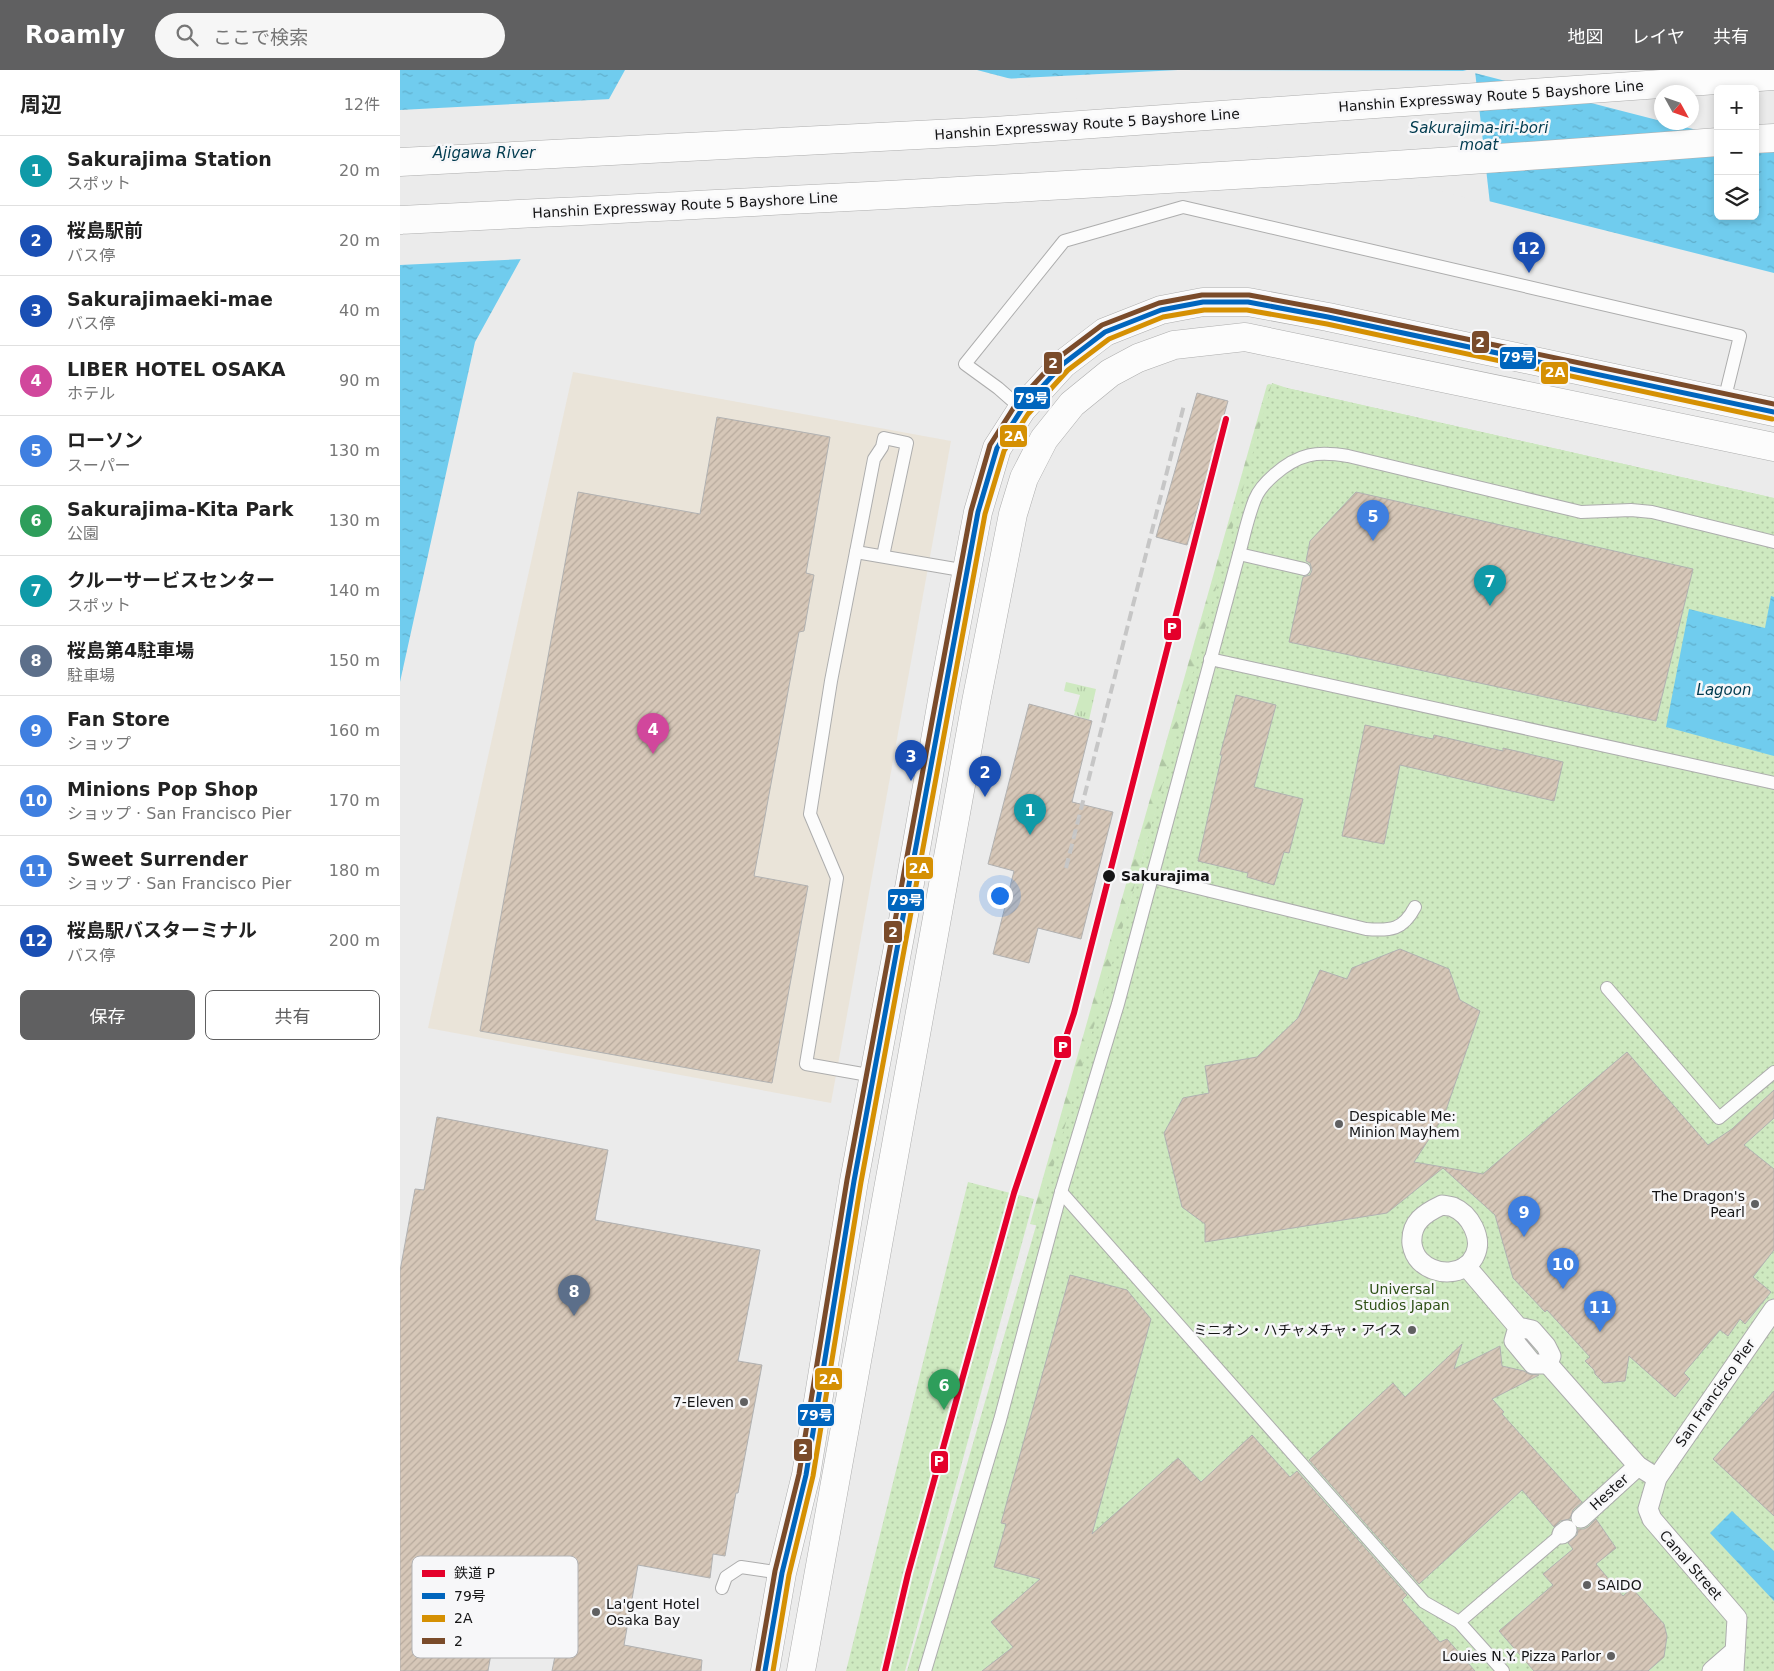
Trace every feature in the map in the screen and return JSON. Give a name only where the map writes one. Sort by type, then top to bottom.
[{"type":"main road","name":"Hanshin Expressway Route 5 Bayshore Line","points":[[400,162],[994,131],[1774,76]]},
{"type":"main road","points":[[1759,139],[1774,138]]},
{"type":"main road","name":"Hanshin Expressway Route 5 Bayshore Line","points":[[400,220],[988,190],[1714,142]]},
{"type":"main road","points":[[765,1671],[782,1573],[806,1475],[854,1181],[978,512],[997,448],[1022,409],[1063,364],[1106,332],[1161,310],[1203,302],[1248,302],[1328,316],[1774,412]]},
{"type":"main road","points":[[800,1671],[980,684],[1013,514],[1024,478],[1044,439],[1066,411],[1110,373],[1138,358],[1174,346],[1244,337],[1774,448]]},
{"type":"street","points":[[1466,1266],[1518,1327],[1532,1330],[1546,1346],[1551,1356],[1548,1364],[1638,1466],[1656,1478]]},
{"type":"street","name":"San Francisco Pier","points":[[1656,1478],[1774,1309]]},
{"type":"street","name":"Hester","points":[[1570,1527],[1638,1466]]},
{"type":"street","name":"Canal Street","points":[[1656,1478],[1648,1509],[1652,1519],[1737,1618],[1734,1671]]},
{"type":"street","points":[[1712,1671],[1735,1651]]},
{"type":"lane","points":[[1022,409],[998,388],[964,364],[1064,241],[1183,208],[1740,336],[1724,401]]},
{"type":"lane","points":[[874,1076],[806,1064],[837,878],[810,814],[831,681],[874,460],[882,447],[884,438],[907,443],[883,556]]},
{"type":"lane","points":[[925,1671],[1000,1420],[1062,1192],[1118,1004],[1239,554],[1255,498],[1264,484],[1294,460],[1310,454],[1327,453],[1358,458],[1581,512],[1631,510],[1652,512],[1774,542]]},
{"type":"lane","points":[[856,552],[967,571]]},
{"type":"lane","points":[[1239,554],[1304,569]]},
{"type":"lane","points":[[1210,659],[1774,783]]},
{"type":"lane","points":[[1153,877],[1366,929],[1386,930],[1396,928],[1408,920],[1415,907]]},
{"type":"lane","points":[[1607,988],[1719,1118],[1774,1072]]},
{"type":"lane","points":[[1062,1192],[1424,1602],[1459,1622],[1503,1671]]},
{"type":"lane","points":[[1459,1622],[1570,1527]]},
{"type":"lane","points":[[722,1588],[726,1577],[741,1566],[782,1573]]},
{"type":"shaded area","points":[[573,372],[951,441],[831,1103],[428,1028]]},
{"type":"green space","name":"Universal Studios Japan","points":[[1272,383],[1287,388],[1774,498],[1774,1671],[907,1671],[1138,874]]},
{"type":"green space","points":[[1267,385],[1774,498],[1257,451],[1039,1226],[1030,1224]]},
{"type":"green space","points":[[1066,682],[1096,689],[1089,720],[1074,715],[1080,695],[1064,691]]},
{"type":"green space","points":[[968,1182],[1034,1199],[905,1671],[846,1671]]},
{"type":"water","name":"Ajigawa River","points":[[400,70],[625,70],[475,342],[400,682]]},
{"type":"water","name":"Sakurajima-iri-bori moat","points":[[977,70],[1463,70],[1654,119],[1654,130],[1697,130],[1714,134],[1714,220],[1759,220],[1759,146],[1774,150],[1774,273]]},
{"type":"water","name":"Lagoon","points":[[1771,596],[1774,597],[1774,756],[1666,727],[1689,609],[1765,628]]},
{"type":"water","points":[[1732,1511],[1774,1551],[1774,1601],[1710,1533]]},
{"type":"pier","points":[[1178,70],[1475,71],[1490,204],[1002,79]]},
{"type":"pier","points":[[611,99],[524,259],[400,265],[400,110]]},
{"type":"building","points":[[1197,393],[1228,401],[1187,545],[1156,537]]},
{"type":"building","points":[[717,417],[830,437],[806,573],[814,575],[804,631],[799,632],[754,876],[808,886],[772,1083],[480,1031],[578,492],[700,514]]},
{"type":"building","points":[[1356,492],[1693,569],[1656,721],[1289,642],[1303,577],[1310,575],[1312,570],[1310,563],[1306,561],[1310,541]]},
{"type":"building","points":[[1236,695],[1276,705],[1254,787],[1303,799],[1289,853],[1284,852],[1274,885],[1247,877],[1248,873],[1198,861],[1222,755],[1220,755]]},
{"type":"building","points":[[1029,704],[1092,721],[1072,802],[1113,812],[1081,939],[1038,928],[1029,963],[993,954],[1014,871],[988,864]]},
{"type":"building","points":[[1365,725],[1433,739],[1434,735],[1503,751],[1503,748],[1563,762],[1554,801],[1400,765],[1384,844],[1342,836]]},
{"type":"building","points":[[1400,949],[1449,969],[1460,1000],[1480,1011],[1444,1116],[1414,1162],[1483,1174],[1627,1052],[1708,1145],[1732,1129],[1774,1090],[1774,1118],[1744,1145],[1774,1169],[1774,1250],[1753,1277],[1771,1292],[1745,1324],[1740,1319],[1728,1336],[1720,1330],[1684,1373],[1690,1379],[1675,1397],[1629,1356],[1625,1381],[1604,1383],[1585,1361],[1590,1357],[1547,1310],[1545,1312],[1513,1278],[1495,1215],[1443,1168],[1387,1213],[1205,1242],[1205,1224],[1182,1207],[1164,1133],[1183,1098],[1209,1093],[1205,1066],[1257,1057],[1298,1018],[1320,970],[1347,979],[1352,968]]},
{"type":"building","points":[[437,1117],[608,1150],[595,1220],[760,1250],[738,1361],[762,1365],[725,1556],[713,1554],[710,1578],[638,1565],[624,1645],[702,1660],[701,1671],[552,1671],[555,1658],[578,1658],[578,1556],[412,1556],[412,1658],[490,1658],[488,1671],[400,1671],[400,1271],[415,1189],[424,1190]]},
{"type":"building","points":[[1070,1275],[1127,1290],[1151,1319],[1092,1534],[1178,1458],[1201,1482],[1252,1435],[1290,1477],[1297,1471],[1407,1595],[1402,1600],[1440,1642],[1447,1639],[1475,1671],[982,1671],[1013,1647],[991,1622],[1040,1579],[994,1567],[1006,1524],[1001,1523]]},
{"type":"building","points":[[1462,1344],[1454,1369],[1500,1346],[1502,1366],[1539,1375],[1492,1399],[1504,1412],[1502,1414],[1582,1502],[1573,1510],[1570,1519],[1560,1521],[1554,1527],[1522,1490],[1419,1584],[1309,1460],[1393,1383],[1405,1397]]},
{"type":"building","points":[[1774,1391],[1774,1516],[1713,1459]]},
{"type":"building","points":[[1596,1519],[1616,1548],[1596,1564],[1623,1596],[1632,1588],[1664,1624],[1667,1636],[1664,1657],[1648,1671],[1534,1671],[1499,1631],[1553,1585],[1543,1574],[1573,1549],[1568,1543],[1577,1535],[1578,1529],[1588,1527]]},
{"type":"railway","points":[[1066,868],[1184,405]]},
{"type":"rail line","name":"P","points":[[885,1671],[908,1574],[1014,1193],[1074,1013],[1226,419]]},
{"type":"transit line","name":"2","points":[[758,1670],[775,1571],[799,1474],[847,1180],[971,511],[990,445],[1016,404],[1058,358],[1102,325],[1159,303],[1202,295],[1249,295],[1329,310],[1774,404]]},
{"type":"transit line","name":"79号","points":[[765,1671],[782,1573],[806,1475],[854,1181],[978,512],[997,448],[1022,409],[1063,364],[1105,332],[1161,310],[1203,302],[1248,302],[1328,317],[1774,412]]},
{"type":"transit line","name":"2A","points":[[773,1671],[789,1575],[813,1476],[861,1182],[985,514],[1004,451],[1028,414],[1068,370],[1109,339],[1163,317],[1204,310],[1247,310],[1327,324],[1772,419]]},
{"type":"place","name":"桜島駅バスターミナル","points":[[1529,273]]},
{"type":"place","name":"ローソン","points":[[1373,541]]},
{"type":"place","name":"クルーサービスセンター","points":[[1490,606]]},
{"type":"place","name":"LIBER HOTEL OSAKA","points":[[653,754]]},
{"type":"place","name":"Sakurajimaeki-mae","points":[[911,781]]},
{"type":"place","name":"桜島駅前","points":[[985,797]]},
{"type":"place","name":"Sakurajima Station","points":[[1030,835]]},
{"type":"place","name":"Sakurajima","points":[[1109,876]]},
{"type":"place","name":"Despicable Me: Minion Mayhem","points":[[1339,1124]]},
{"type":"place","name":"The Dragon's Pearl","points":[[1755,1204]]},
{"type":"place","name":"Fan Store","points":[[1524,1237]]},
{"type":"place","name":"Minions Pop Shop","points":[[1563,1289]]},
{"type":"place","name":"桜島第4駐車場","points":[[574,1316]]},
{"type":"place","name":"ミニオン・ハチャメチャ・アイス","points":[[1412,1330]]},
{"type":"place","name":"Sweet Surrender","points":[[1600,1332]]},
{"type":"place","name":"7-Eleven","points":[[744,1402]]},
{"type":"place","name":"Sakurajima-Kita Park","points":[[944,1410]]},
{"type":"place","name":"SAIDO","points":[[1587,1585]]},
{"type":"place","name":"La'gent Hotel Osaka Bay","points":[[596,1612]]},
{"type":"place","name":"Louies N.Y. Pizza Parlor","points":[[1611,1656]]}]
